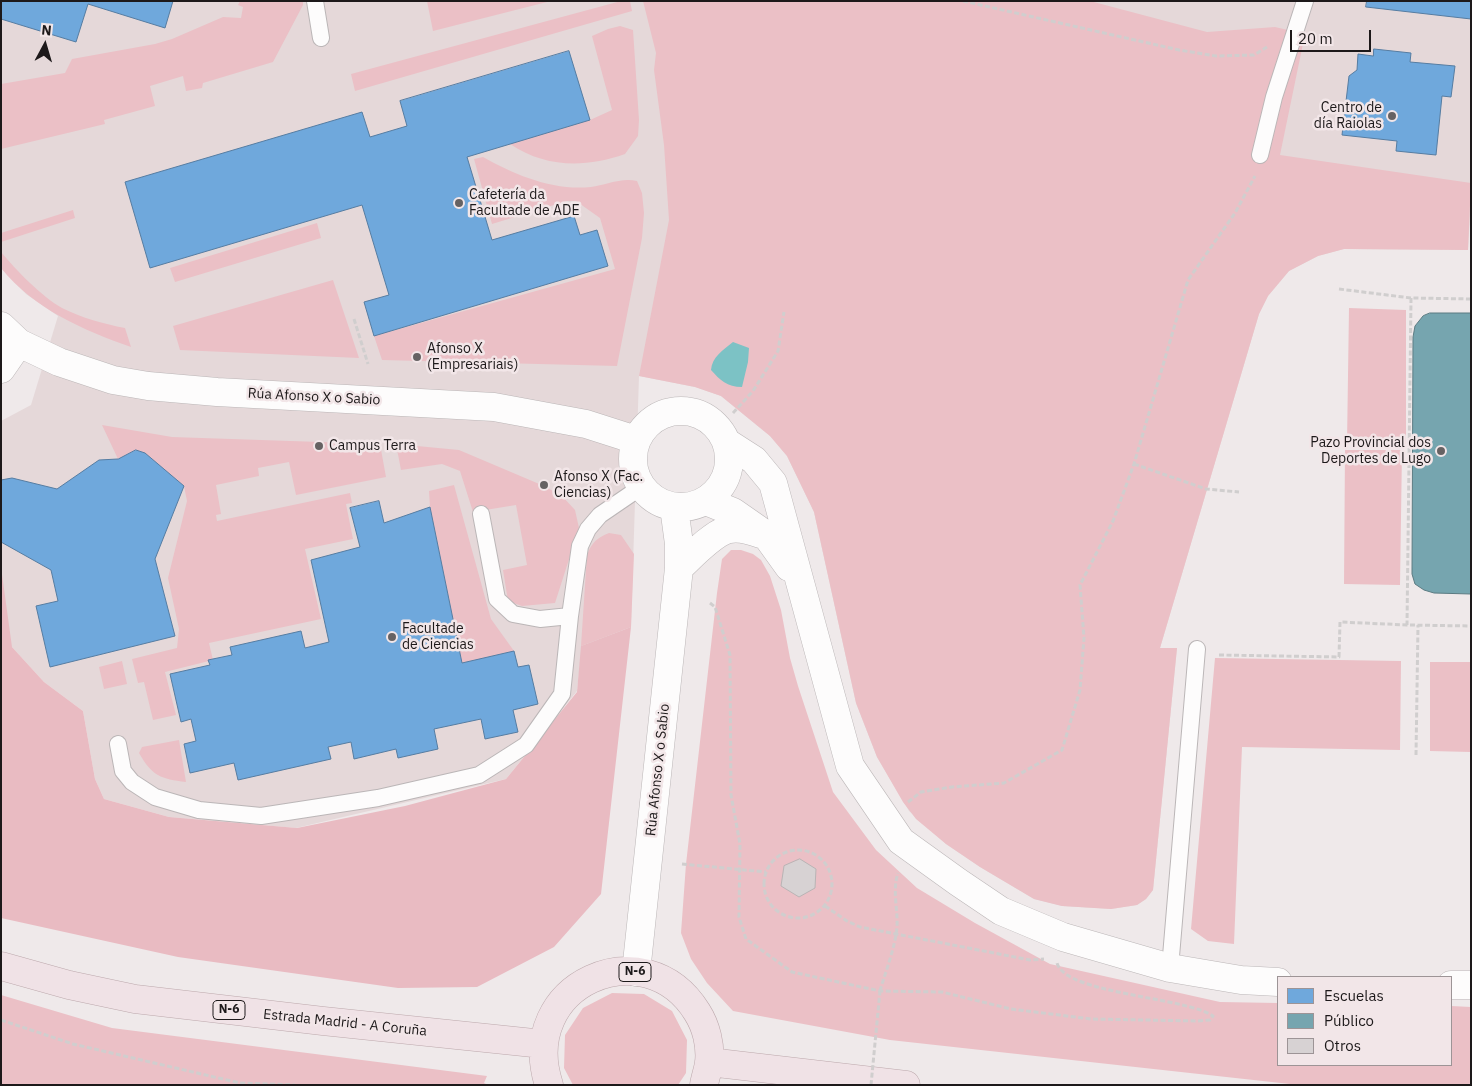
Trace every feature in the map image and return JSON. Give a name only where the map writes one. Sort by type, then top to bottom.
[{"type":"highway","name":"Estrada Madrid - A Coruña","points":[[1,966],[69,985],[135,998],[333,1022],[543,1044]]},
{"type":"highway","name":"N-6","points":[[549,1085],[544,1068],[543,1044],[548,1023],[559,1004],[574,988],[593,978],[614,972],[636,972],[657,977],[676,987],[691,1002],[702,1020],[708,1041],[706,1074],[906,1085]]},
{"type":"street","points":[[1,369],[10,334]]},
{"type":"street","name":"Rúa Afonso X o Sabio","points":[[10,334],[59,362],[113,380],[148,386],[217,392],[494,407],[586,424],[636,440]]},
{"type":"street","points":[[674,411],[691,412],[706,418],[718,428],[726,442],[729,464],[722,485],[706,501],[696,506],[674,507],[661,504],[641,487],[634,472],[632,456],[636,440],[645,426],[658,416],[674,411]]},
{"type":"street","points":[[726,442],[754,460],[773,483],[850,766],[901,841],[1002,912],[1063,936],[1170,968],[1241,980],[1277,982]]},
{"type":"street","points":[[706,501],[733,512],[766,535],[800,581]]},
{"type":"street","name":"Rúa Afonso X o Sabio","points":[[636,972],[679,568],[679,544],[674,507]]},
{"type":"street","points":[[679,568],[712,539],[726,530],[743,528],[766,535]]},
{"type":"street","points":[[1452,985],[1471,985]]},
{"type":"lane","points":[[315,1],[321,38]]},
{"type":"lane","points":[[1260,155],[1274,98],[1305,1]]},
{"type":"lane","points":[[118,744],[123,771],[132,782],[155,797],[198,810],[260,816],[378,798],[479,775],[526,745],[562,694],[580,546],[588,530],[600,515],[641,487]]},
{"type":"lane","points":[[481,514],[497,599],[513,614],[540,619],[570,616]]},
{"type":"lane","points":[[1170,968],[1197,649]]},
{"type":"path","points":[[963,1],[1178,50],[1216,56],[1254,55],[1295,31]]},
{"type":"path","points":[[905,804],[921,792],[952,787],[1004,783],[1062,750],[1080,690],[1084,638],[1080,585],[1113,521],[1134,464],[1188,280],[1235,213],[1254,179],[1260,155]]},
{"type":"path","points":[[1339,289],[1411,298],[1471,299]]},
{"type":"path","points":[[1407,624],[1411,298]]},
{"type":"path","points":[[733,413],[753,391],[778,351],[784,312]]},
{"type":"path","points":[[354,319],[368,364]]},
{"type":"path","points":[[1134,464],[1206,489],[1238,492]]},
{"type":"path","points":[[710,603],[715,607],[730,655],[731,795],[740,844],[739,917],[746,939],[792,972],[880,991],[942,992],[1011,1010],[1091,1019],[1210,1020],[1213,1016],[1205,1010],[1186,1005],[1120,993],[1087,983],[1065,975],[1058,967],[1056,959]]},
{"type":"path","points":[[1219,655],[1339,657],[1340,622],[1471,626]]},
{"type":"path","points":[[1416,755],[1418,625]]},
{"type":"path","points":[[805,850],[825,862],[832,878],[831,895],[825,906],[817,913],[808,917],[786,916],[769,903],[765,893],[764,882],[766,872],[772,862],[782,854],[805,850]]},
{"type":"path","points":[[682,864],[766,872]]},
{"type":"path","points":[[871,1085],[880,991],[896,933],[895,883],[899,867]]},
{"type":"path","points":[[825,906],[847,922],[860,926],[1030,960],[1047,959]]},
{"type":"path","points":[[1,1020],[72,1044],[240,1084],[295,1085]]},
{"type":"shaded area","name":"Campus Terra","points":[[1,1],[1471,1],[1471,200],[1468,250],[1344,249],[1318,256],[1289,271],[1268,296],[1259,314],[1160,648],[1177,648],[1153,890],[1146,899],[1137,905],[1111,909],[1062,906],[1034,899],[946,844],[909,811],[877,757],[856,703],[814,512],[787,456],[770,436],[721,396],[695,387],[639,376],[631,627],[582,646],[577,691],[506,779],[296,828],[169,817],[104,799],[95,779],[83,711],[44,682],[12,647],[1,648],[1,421],[31,405],[58,316],[26,294],[1,268]]},
{"type":"shaded area","points":[[240,1],[303,1],[303,5],[273,62],[203,83],[202,88],[186,91],[183,76],[150,86],[155,106],[104,120],[105,124],[1,149],[1,84],[65,73],[72,59],[155,44],[172,39],[223,17],[241,18],[243,7],[238,5]]},
{"type":"shaded area","points":[[427,1],[551,1],[433,31]]},
{"type":"shaded area","points":[[621,1],[630,1],[632,11],[355,91],[351,74]]},
{"type":"shaded area","points":[[643,1],[1090,1],[1207,32],[1275,27],[1305,34],[1280,155],[1471,183],[1468,250],[1344,249],[1318,256],[1289,271],[1268,296],[1259,314],[1160,648],[1177,648],[1153,890],[1146,899],[1137,905],[1111,909],[1062,906],[1034,899],[946,844],[916,819],[903,802],[877,757],[856,703],[814,512],[787,456],[770,436],[721,396],[695,387],[639,376],[669,220],[664,145],[654,70],[656,53]]},
{"type":"shaded area","points":[[620,26],[633,30],[639,120],[638,136],[625,154],[595,162],[566,163],[538,158],[510,144],[590,120],[612,110],[592,36]]},
{"type":"shaded area","points":[[483,157],[521,175],[563,187],[591,187],[620,181],[637,181],[642,193],[644,213],[642,238],[617,366],[382,360],[374,336],[615,269],[600,218],[576,201],[567,201],[492,224],[474,159]]},
{"type":"shaded area","points":[[73,210],[75,218],[1,242],[1,233]]},
{"type":"shaded area","points":[[317,223],[321,238],[175,282],[170,268]]},
{"type":"shaded area","points":[[1,252],[29,282],[62,308],[77,315],[125,328],[131,347],[77,325],[44,307],[28,295],[1,268]]},
{"type":"shaded area","points":[[333,280],[359,358],[180,350],[173,326]]},
{"type":"shaded area","points":[[1349,308],[1406,310],[1406,444],[1347,443]]},
{"type":"shaded area","points":[[102,425],[172,437],[380,444],[386,477],[296,495],[289,462],[258,468],[259,476],[216,485],[221,514],[216,515],[217,521],[350,493],[352,503],[346,504],[353,539],[305,549],[321,619],[209,643],[213,660],[165,672],[176,715],[153,720],[144,682],[138,683],[132,659],[177,648],[179,629],[168,578],[187,501],[184,486],[145,453],[136,450],[118,459]]},
{"type":"shaded area","points":[[396,444],[459,450],[544,486],[562,496],[575,510],[579,528],[555,603],[522,606],[508,601],[503,570],[527,565],[516,505],[473,512],[460,471],[442,464],[401,470]]},
{"type":"shaded area","points":[[1345,450],[1402,450],[1400,585],[1344,584]]},
{"type":"shaded area","points":[[454,485],[491,619],[514,651],[462,663],[430,507],[429,491]]},
{"type":"shaded area","points":[[609,533],[621,535],[634,554],[631,627],[581,646],[587,555],[595,541]]},
{"type":"shaded area","points":[[731,550],[741,550],[753,554],[761,560],[770,576],[781,610],[790,658],[798,686],[833,792],[876,850],[917,888],[975,923],[1050,964],[1220,1002],[1277,1003],[1277,1066],[1452,1066],[1452,1006],[1471,1007],[1471,1085],[1299,1085],[890,1040],[733,1011],[707,983],[691,959],[681,933],[686,864],[722,559]]},
{"type":"shaded area","points":[[1,567],[12,647],[44,682],[83,711],[95,779],[104,799],[169,817],[297,828],[405,806],[506,779],[577,692],[581,646],[631,627],[601,894],[554,947],[477,987],[398,988],[178,957],[1,918]]},
{"type":"shaded area","points":[[1215,658],[1401,661],[1400,750],[1242,747],[1234,944],[1208,941],[1191,929]]},
{"type":"shaded area","points":[[122,661],[127,684],[104,689],[99,667]]},
{"type":"shaded area","points":[[1430,662],[1471,662],[1471,752],[1430,751]]},
{"type":"shaded area","points":[[179,740],[186,782],[158,775],[148,767],[139,753],[142,747]]},
{"type":"shaded area","points":[[612,993],[644,994],[672,1011],[687,1040],[686,1073],[678,1085],[573,1085],[564,1068],[565,1035],[583,1008]]},
{"type":"shaded area","points":[[1,995],[112,1028],[487,1076],[484,1083],[488,1085],[1,1085]]},
{"type":"water","points":[[733,342],[749,348],[742,387],[732,386],[724,382],[711,370],[713,361]]},
{"type":"building: Escuelas","points":[[1,1],[173,1],[165,28],[88,4],[76,42],[1,19]]},
{"type":"building: Escuelas","points":[[1367,1],[1471,1],[1471,19],[1366,7]]},
{"type":"building: Escuelas","name":"Centro de día Raiolas","points":[[1374,49],[1411,53],[1410,62],[1455,66],[1451,97],[1442,96],[1436,155],[1396,151],[1397,141],[1342,135],[1349,76],[1357,70],[1358,54],[1373,56]]},
{"type":"building: Escuelas","points":[[569,51],[590,120],[467,157],[492,240],[574,216],[580,235],[597,230],[608,266],[374,336],[364,302],[389,295],[362,205],[150,268],[125,182],[362,112],[370,137],[407,126],[400,101]]},
{"type":"building: Escuelas","points":[[136,450],[145,453],[184,486],[155,559],[175,636],[50,667],[36,606],[58,601],[51,570],[1,542],[1,480],[12,478],[57,489],[99,460],[118,459]]},
{"type":"building: Escuelas","name":"Facultade de Ciencias","points":[[379,501],[384,523],[430,507],[462,663],[514,651],[518,667],[529,665],[538,704],[513,710],[518,732],[485,739],[481,719],[434,729],[438,749],[398,758],[396,749],[354,759],[351,742],[328,747],[331,759],[238,780],[234,763],[190,773],[184,744],[196,741],[191,719],[181,722],[170,674],[210,665],[208,660],[232,655],[230,647],[301,631],[305,648],[329,642],[311,560],[360,547],[350,508]]},
{"type":"building: Público","name":"Pazo Provincial dos Deportes de Lugo","points":[[1430,313],[1471,313],[1471,594],[1434,593],[1424,590],[1415,584],[1412,574],[1413,337],[1415,326],[1423,316]]},
{"type":"building: Otros","points":[[800,859],[816,869],[815,888],[799,897],[781,886],[784,866]]},
{"type":"place","name":"Centro de día Raiolas","points":[[1392,116]]},
{"type":"place","name":"Cafetería da Facultade de ADE","points":[[459,203]]},
{"type":"place","name":"Afonso X (Empresariais)","points":[[417,357]]},
{"type":"place","name":"Campus Terra","points":[[319,446]]},
{"type":"place","name":"Pazo Provincial dos Deportes de Lugo","points":[[1441,451]]},
{"type":"place","name":"Afonso X (Fac. Ciencias)","points":[[544,485]]},
{"type":"place","name":"Facultade de Ciencias","points":[[392,637]]}]
